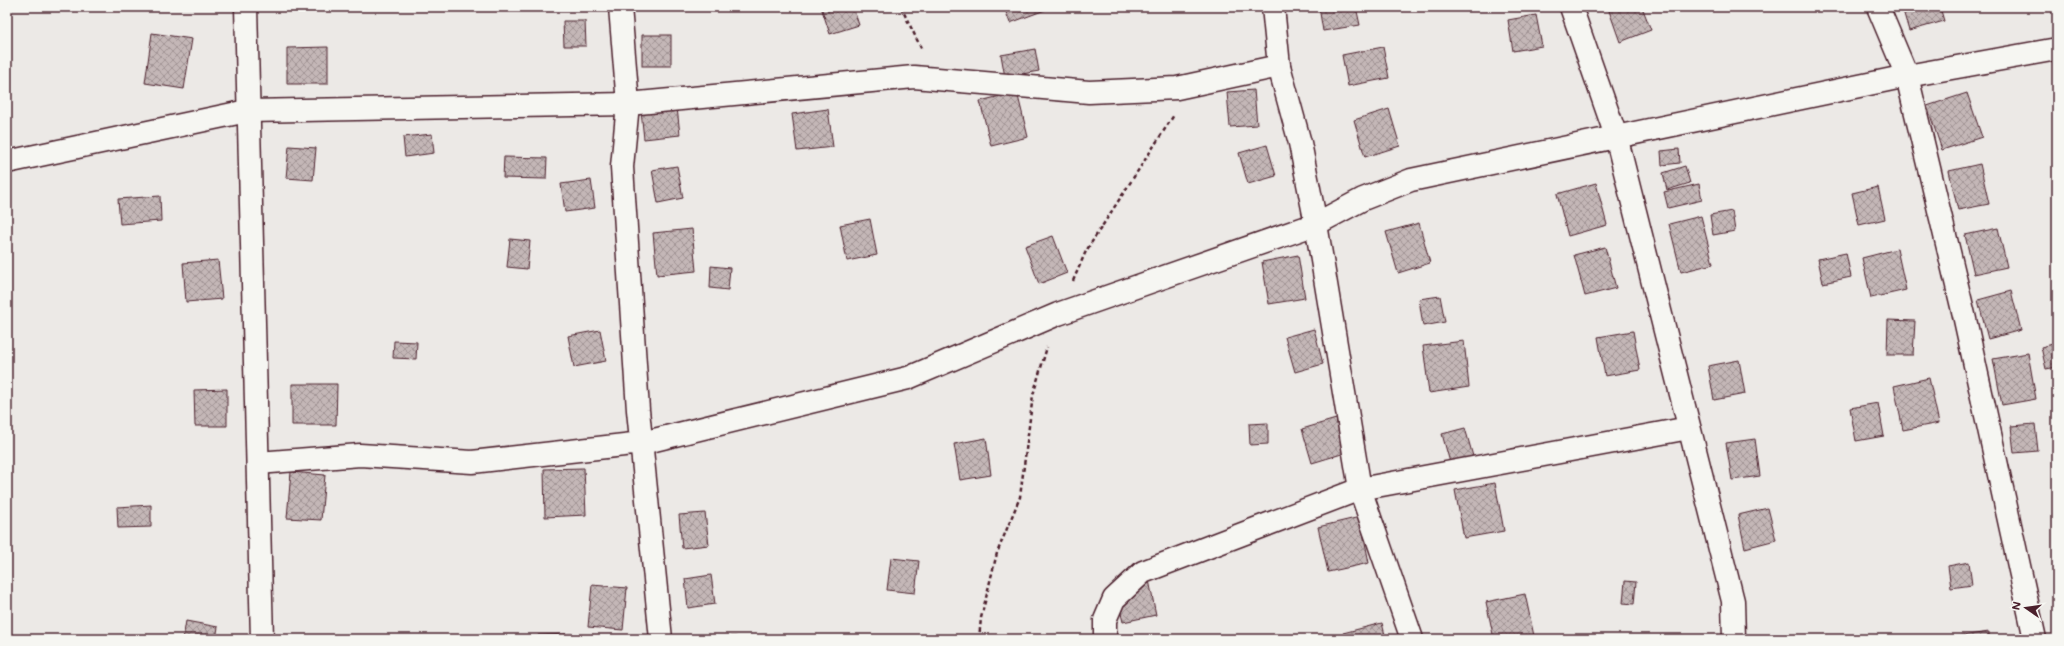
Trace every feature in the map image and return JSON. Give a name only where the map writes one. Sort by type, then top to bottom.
[{"type":"street","points":[[246,7],[247,111],[262,639]]},
{"type":"street","points":[[620,7],[628,104],[622,167],[642,443],[661,639]]},
{"type":"street","points":[[1273,7],[1280,66],[1300,143],[1316,224],[1360,489],[1412,639]]},
{"type":"street","points":[[1571,7],[1616,136],[1733,601],[1734,639]]},
{"type":"street","points":[[1878,7],[1907,76],[1964,315],[2035,639]]},
{"type":"street","points":[[258,463],[360,455],[472,462],[642,443],[908,378],[1058,314],[1316,224],[1363,199],[1411,180],[1907,76],[2057,49]]},
{"type":"street","points":[[7,162],[247,111],[628,104],[914,77],[1089,92],[1177,88],[1280,66]]},
{"type":"street","points":[[1105,639],[1105,620],[1114,599],[1143,572],[1360,489],[1689,428]]},
{"type":"path","points":[[900,7],[936,80]]},
{"type":"path","points":[[979,639],[981,618],[997,553],[1020,498],[1032,395],[1058,314],[1086,251],[1194,84]]},
{"type":"building","points":[[821,7],[853,7],[859,25],[830,34]]},
{"type":"building","points":[[1004,7],[1044,7],[1045,10],[1010,23]]},
{"type":"building","points":[[1319,7],[1356,7],[1360,25],[1323,31]]},
{"type":"building","points":[[1642,7],[1651,30],[1620,42],[1608,8]]},
{"type":"building","points":[[1902,7],[1940,7],[1944,21],[1909,31]]},
{"type":"building","points":[[1536,15],[1542,46],[1513,51],[1508,20]]},
{"type":"building","points":[[563,21],[585,21],[586,46],[564,46]]},
{"type":"building","points":[[152,33],[192,39],[184,89],[145,83]]},
{"type":"building","points":[[642,35],[671,35],[671,66],[642,66]]},
{"type":"building","points":[[328,47],[328,84],[287,84],[287,48]]},
{"type":"building","points":[[1383,47],[1389,78],[1348,86],[1342,55]]},
{"type":"building","points":[[1035,49],[1039,71],[1005,77],[1001,55]]},
{"type":"building","points":[[1254,90],[1257,125],[1230,127],[1227,92]]},
{"type":"building","points":[[1017,92],[1028,137],[991,146],[980,101]]},
{"type":"building","points":[[1967,93],[1982,137],[1942,150],[1927,106]]},
{"type":"building","points":[[676,98],[680,135],[644,139],[640,102]]},
{"type":"building","points":[[828,109],[833,147],[797,151],[792,114]]},
{"type":"building","points":[[1389,109],[1400,146],[1365,157],[1354,120]]},
{"type":"building","points":[[432,134],[434,153],[405,157],[403,137]]},
{"type":"building","points":[[1267,145],[1276,176],[1248,184],[1239,153]]},
{"type":"building","points":[[289,146],[316,148],[313,180],[286,178]]},
{"type":"building","points":[[1679,149],[1680,163],[1662,165],[1661,151]]},
{"type":"building","points":[[504,157],[547,158],[546,179],[503,178]]},
{"type":"building","points":[[1980,164],[1989,204],[1958,210],[1949,171]]},
{"type":"building","points":[[677,166],[683,198],[658,203],[652,170]]},
{"type":"building","points":[[1685,166],[1690,183],[1667,190],[1663,173]]},
{"type":"building","points":[[591,180],[595,208],[565,212],[561,184]]},
{"type":"building","points":[[1596,183],[1607,225],[1568,236],[1557,194]]},
{"type":"building","points":[[1699,184],[1702,200],[1668,208],[1664,192]]},
{"type":"building","points":[[1878,187],[1885,219],[1859,225],[1852,193]]},
{"type":"building","points":[[160,196],[161,221],[120,224],[118,199]]},
{"type":"building","points":[[1732,211],[1735,231],[1713,235],[1710,215]]},
{"type":"building","points":[[1701,216],[1713,264],[1681,272],[1669,224]]},
{"type":"building","points":[[870,219],[877,255],[847,261],[840,225]]},
{"type":"building","points":[[1419,223],[1430,263],[1398,273],[1386,232]]},
{"type":"building","points":[[1998,228],[2007,267],[1974,274],[1965,235]]},
{"type":"building","points":[[692,229],[696,271],[657,275],[653,233]]},
{"type":"building","points":[[1053,236],[1067,273],[1039,284],[1025,246]]},
{"type":"building","points":[[510,239],[530,241],[527,269],[507,267]]},
{"type":"building","points":[[1605,247],[1616,288],[1585,296],[1574,255]]},
{"type":"building","points":[[1897,249],[1906,290],[1871,298],[1862,258]]},
{"type":"building","points":[[1846,253],[1851,277],[1823,283],[1818,259]]},
{"type":"building","points":[[1298,255],[1305,298],[1269,304],[1262,262]]},
{"type":"building","points":[[218,260],[222,299],[186,302],[183,263]]},
{"type":"building","points":[[711,266],[730,268],[728,290],[710,288]]},
{"type":"building","points":[[2011,291],[2021,330],[1988,339],[1978,300]]},
{"type":"building","points":[[1440,296],[1445,322],[1423,326],[1419,299]]},
{"type":"building","points":[[1888,320],[1915,321],[1913,355],[1887,355]]},
{"type":"building","points":[[1314,329],[1323,364],[1295,372],[1285,337]]},
{"type":"building","points":[[600,330],[606,361],[574,367],[568,336]]},
{"type":"building","points":[[1633,331],[1640,370],[1605,376],[1598,337]]},
{"type":"building","points":[[394,341],[417,342],[416,359],[393,358]]},
{"type":"building","points":[[1464,341],[1469,387],[1429,393],[1423,346]]},
{"type":"building","points":[[2057,343],[2057,367],[2046,369],[2041,347]]},
{"type":"building","points":[[2028,353],[2036,399],[2002,405],[1993,359]]},
{"type":"building","points":[[1739,360],[1745,394],[1714,400],[1708,366]]},
{"type":"building","points":[[1929,378],[1939,423],[1903,430],[1894,386]]},
{"type":"building","points":[[292,384],[337,384],[336,425],[292,425]]},
{"type":"building","points":[[227,389],[227,426],[195,426],[194,390]]},
{"type":"building","points":[[1878,403],[1884,436],[1856,441],[1850,408]]},
{"type":"building","points":[[1336,419],[1345,453],[1312,463],[1302,429]]},
{"type":"building","points":[[1268,423],[1268,444],[1250,445],[1249,424]]},
{"type":"building","points":[[2035,424],[2038,451],[2014,453],[2011,426]]},
{"type":"building","points":[[1465,428],[1474,460],[1451,466],[1442,434]]},
{"type":"building","points":[[986,438],[991,475],[960,480],[954,444]]},
{"type":"building","points":[[1755,439],[1760,476],[1732,480],[1726,443]]},
{"type":"building","points":[[584,468],[586,515],[545,517],[544,469]]},
{"type":"building","points":[[291,472],[325,475],[321,520],[287,518]]},
{"type":"building","points":[[1495,483],[1504,531],[1464,538],[1455,490]]},
{"type":"building","points":[[151,505],[151,527],[118,528],[117,507]]},
{"type":"building","points":[[1768,508],[1776,540],[1745,548],[1738,515]]},
{"type":"building","points":[[705,513],[709,545],[682,548],[679,515]]},
{"type":"building","points":[[1360,517],[1369,563],[1328,572],[1318,527]]},
{"type":"building","points":[[891,558],[919,561],[915,593],[887,590]]},
{"type":"building","points":[[1969,562],[1972,585],[1951,588],[1948,566]]},
{"type":"building","points":[[711,575],[715,604],[688,608],[685,579]]},
{"type":"building","points":[[1149,580],[1156,615],[1123,622],[1115,588]]},
{"type":"building","points":[[1625,581],[1636,582],[1634,604],[1623,603]]},
{"type":"building","points":[[592,585],[627,588],[623,630],[588,627]]},
{"type":"building","points":[[1525,594],[1534,636],[1520,639],[1494,639],[1486,602]]},
{"type":"building","points":[[186,621],[218,627],[216,639],[183,639]]},
{"type":"building","points":[[1382,623],[1386,639],[1344,639],[1343,633]]},
{"type":"building","points":[[1989,632],[1989,639],[1962,639],[1961,636]]},
{"type":"building","points":[[572,634],[572,639],[538,639],[538,635]]},
{"type":"building","points":[[715,637],[736,637],[736,639],[715,639]]}]
